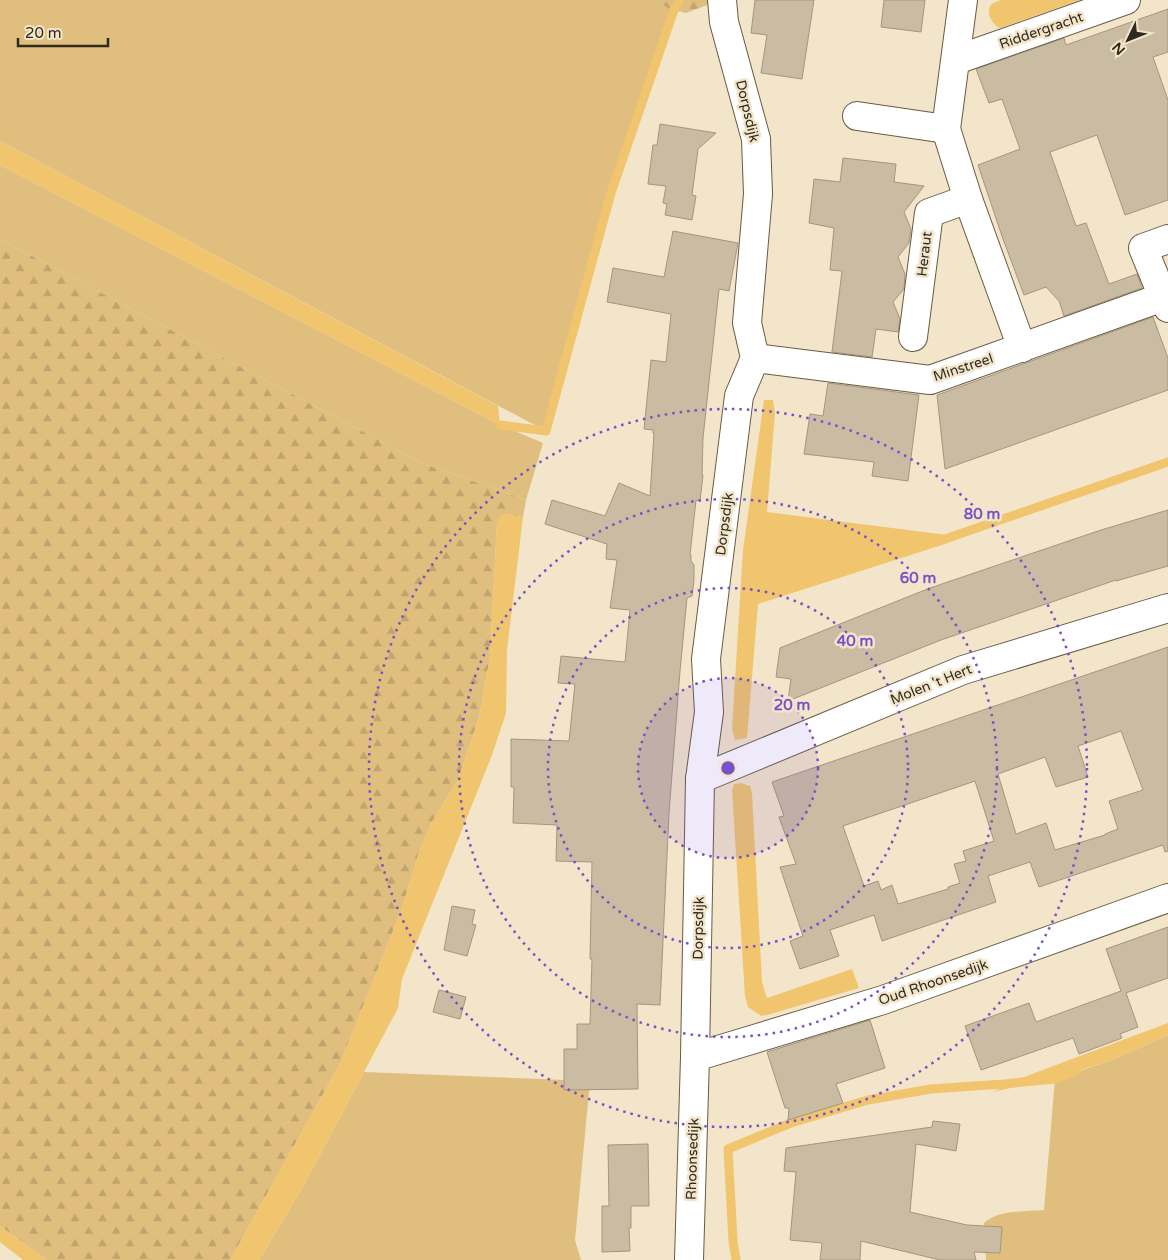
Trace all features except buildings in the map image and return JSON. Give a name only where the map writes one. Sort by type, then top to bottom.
[{"type":"street","name":"Dorpsdijk","points":[[695,1057],[700,779],[709,712],[706,659],[739,396],[755,358],[747,323],[758,194],[756,139],[724,22],[722,0]]},
{"type":"street","points":[[963,0],[946,130],[968,199],[1022,348]]},
{"type":"street","name":"Riddergracht","points":[[956,60],[1126,0]]},
{"type":"street","points":[[857,116],[946,130]]},
{"type":"street","name":"Heraut","points":[[913,337],[929,212],[968,199]]},
{"type":"street","name":"Minstreel","points":[[755,358],[930,380],[1022,348],[1166,303],[1143,248],[1168,239]]},
{"type":"street","name":"Molen 't Hert","points":[[700,779],[963,670],[1168,608]]},
{"type":"street","name":"Oud Rhoonsedijk","points":[[695,1057],[883,1000],[1168,898]]},
{"type":"street","name":"Rhoonsedijk","points":[[689,1260],[695,1057]]},
{"type":"green space","points":[[0,0],[654,0],[674,10],[611,193],[546,431],[0,141]]},
{"type":"green space","points":[[654,0],[709,0],[710,4],[686,13],[670,9]]},
{"type":"green space","points":[[0,165],[500,425],[543,443],[526,500],[422,463],[0,239]]},
{"type":"green space","points":[[0,239],[422,463],[526,500],[523,517],[504,514],[497,523],[490,657],[479,718],[457,782],[432,822],[419,852],[401,911],[340,1064],[230,1260],[47,1260],[0,1226]]},
{"type":"green space","points":[[1168,1035],[1168,1260],[986,1260],[984,1223],[997,1215],[1005,1213],[1044,1210],[1055,1079],[1112,1060]]},
{"type":"green space","points":[[364,1072],[590,1081],[575,1240],[581,1260],[259,1260],[305,1183]]},
{"type":"shaded area","points":[[1001,0],[1080,0],[1000,28],[991,19],[989,9],[992,4]]},
{"type":"shaded area","points":[[0,141],[498,406],[500,425],[0,165]]},
{"type":"shaded area","points":[[764,400],[773,400],[775,413],[767,512],[947,535],[948,543],[758,604],[747,738],[735,740],[732,729],[743,550]]},
{"type":"shaded area","points":[[504,514],[523,517],[507,650],[506,713],[492,755],[402,979],[398,1008],[305,1183],[259,1260],[230,1260],[340,1064],[401,911],[419,852],[432,822],[457,782],[479,718],[490,657],[497,523],[500,516]]},
{"type":"shaded area","points":[[741,783],[750,786],[752,793],[762,982],[767,998],[852,969],[859,988],[767,1015],[761,1016],[748,1007],[745,996],[732,790],[734,784]]},
{"type":"shaded area","points":[[1168,1023],[1168,1035],[1112,1060],[1058,1077],[993,1092],[1008,1085],[1012,1087],[1016,1084],[1016,1080]]},
{"type":"shaded area","points":[[0,1226],[47,1260],[23,1260],[0,1242]]},
{"type":"waterway","points":[[500,425],[546,431],[611,193],[674,10],[680,0]]},
{"type":"waterway","points":[[948,538],[1168,462]]},
{"type":"waterway","points":[[736,1260],[733,1241],[728,1149],[791,1123],[868,1100],[931,1089],[1055,1079],[1077,1070]]}]
